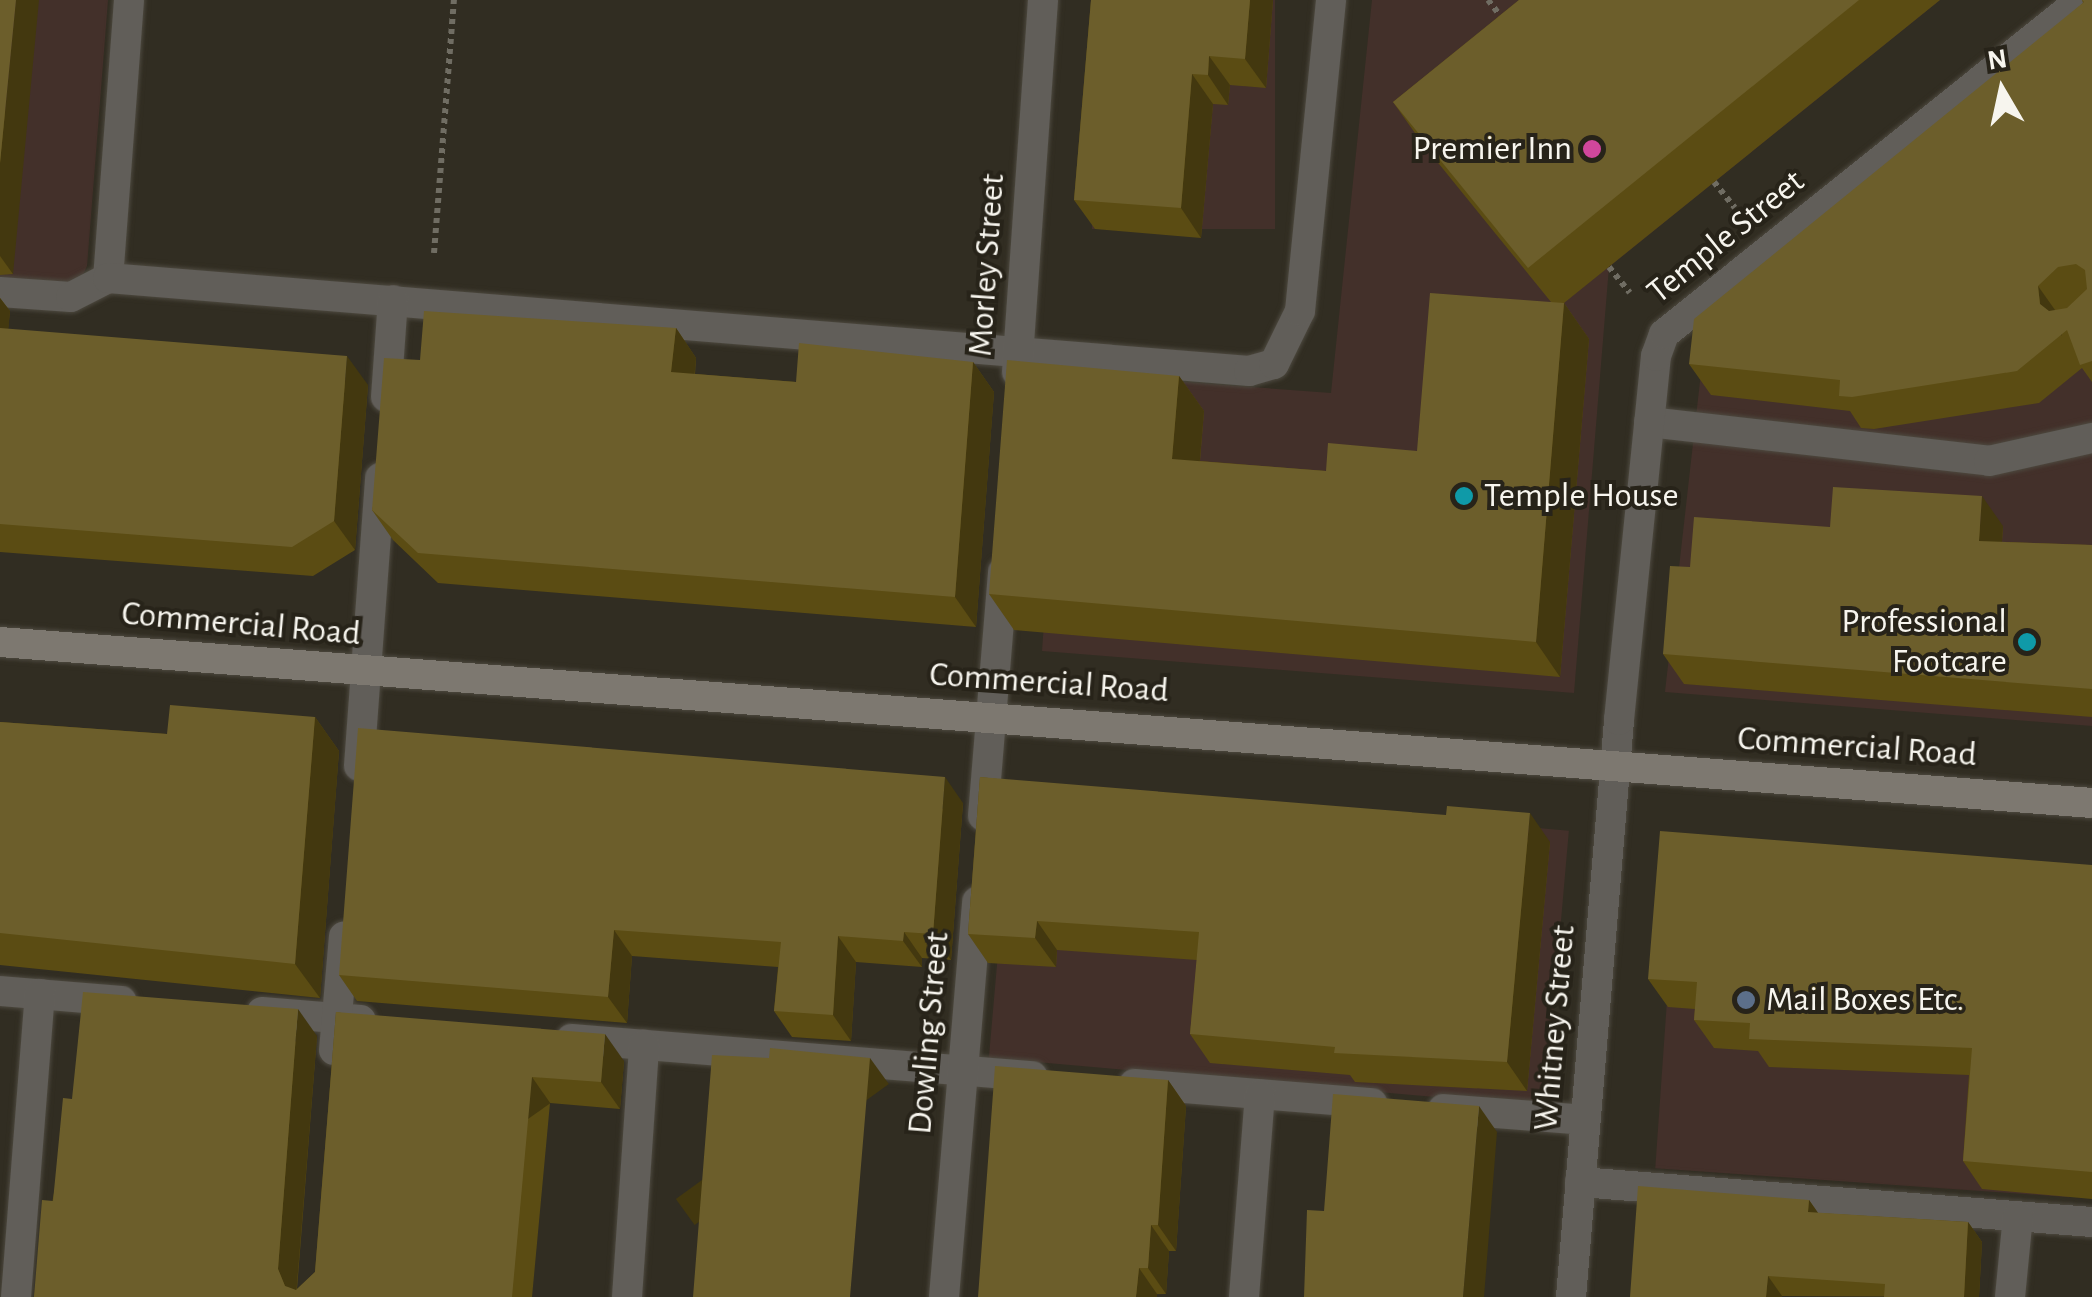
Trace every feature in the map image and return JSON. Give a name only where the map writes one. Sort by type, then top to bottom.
[{"type":"street","points":[[108,278],[128,0]]},
{"type":"street","name":"Morley Street","points":[[1014,413],[1043,0]]},
{"type":"street","points":[[0,292],[71,297],[108,278],[1249,371],[1274,364],[1300,311],[1330,0]]},
{"type":"street","name":"Temple Street","points":[[1615,765],[1648,422],[1664,334],[2081,0]]},
{"type":"street","points":[[356,794],[393,300]]},
{"type":"street","points":[[1648,422],[1989,461],[2092,438]]},
{"type":"street","points":[[992,716],[1004,550]]},
{"type":"street","name":"Commercial Road","points":[[0,642],[2092,803]]},
{"type":"street","name":"Dowling Street","points":[[944,1297],[992,716]]},
{"type":"street","name":"Whitney Street","points":[[1571,1297],[1615,765]]},
{"type":"street","points":[[332,1078],[347,906]]},
{"type":"street","points":[[0,991],[159,1004]]},
{"type":"street","points":[[16,1297],[40,994]]},
{"type":"street","points":[[238,1010],[394,1023]]},
{"type":"street","points":[[548,1037],[1062,1078]]},
{"type":"street","points":[[627,1297],[644,1045]]},
{"type":"street","points":[[1102,1082],[1585,1120]]},
{"type":"street","points":[[1244,1297],[1260,1094]]},
{"type":"street","points":[[1580,1182],[2092,1222]]},
{"type":"street","points":[[2010,1297],[2018,1216]]},
{"type":"path","points":[[430,303],[454,0]]},
{"type":"path","points":[[1488,0],[1514,32]]},
{"type":"shaded area","points":[[0,0],[108,0],[87,266],[77,288],[0,282]]},
{"type":"shaded area","points":[[1092,0],[1275,0],[1275,229],[1092,229]]},
{"type":"shaded area","points":[[1372,0],[1940,0],[1609,267],[1574,693],[1042,651],[1062,373],[1331,393]]},
{"type":"shaded area","points":[[2092,46],[2092,726],[1665,692],[1704,346]]},
{"type":"shaded area","points":[[1013,782],[1569,831],[1545,1107],[989,1058]]},
{"type":"shaded area","points":[[1678,843],[2092,872],[2069,1197],[1655,1168]]},
{"type":"building","points":[[0,0],[16,0],[0,163]]},
{"type":"building","points":[[1091,0],[1250,0],[1245,59],[1209,56],[1208,75],[1192,74],[1181,208],[1074,200]]},
{"type":"building","name":"Premier Inn","points":[[1519,0],[1859,0],[1528,268],[1393,102]]},
{"type":"building","points":[[2092,0],[2092,361],[2080,365],[2067,330],[2017,371],[1852,397],[1839,396],[1840,380],[1689,364],[1694,319],[2084,2]],"holes":[[[2076,264],[2085,270],[2087,289],[2067,308],[2049,311],[2040,304],[2038,286],[2058,267]]]},
{"type":"building","points":[[1430,293],[1564,303],[1536,642],[989,594],[1007,360],[1179,376],[1172,459],[1326,471],[1328,443],[1417,451]]},
{"type":"building","points":[[424,311],[676,328],[671,372],[796,382],[799,343],[973,362],[955,597],[418,553],[372,510],[384,358],[420,360]]},
{"type":"building","points":[[0,328],[347,356],[334,521],[292,547],[0,524]]},
{"type":"building","points":[[1833,487],[1982,496],[1979,541],[2092,545],[2092,689],[1663,654],[1670,566],[1690,567],[1694,517],[1830,527]]},
{"type":"building","points":[[170,705],[315,717],[295,964],[0,933],[0,722],[167,734]]},
{"type":"building","points":[[358,728],[945,777],[933,934],[904,932],[903,941],[838,936],[833,1015],[774,1011],[781,942],[614,930],[608,997],[339,975]]},
{"type":"building","points":[[980,777],[1446,815],[1447,806],[1530,813],[1507,1062],[1334,1053],[1335,1047],[1190,1034],[1199,932],[1037,921],[1035,938],[968,934]]},
{"type":"building","points":[[1660,831],[2092,865],[2092,1172],[1963,1161],[1972,1048],[1749,1039],[1750,1023],[1694,1020],[1697,982],[1648,979]]},
{"type":"building","points":[[83,992],[298,1009],[278,1269],[285,1286],[296,1290],[315,1272],[336,1012],[605,1034],[601,1082],[532,1077],[512,1297],[34,1297],[42,1200],[53,1201],[63,1098],[72,1099]]},
{"type":"building","points":[[770,1048],[870,1058],[850,1297],[693,1297],[712,1055],[769,1058]]},
{"type":"building","points":[[995,1066],[1168,1080],[1158,1225],[1151,1225],[1148,1268],[1139,1268],[1136,1297],[978,1297]]},
{"type":"building","points":[[1333,1094],[1479,1106],[1463,1297],[1304,1297],[1307,1210],[1324,1211]]},
{"type":"building","points":[[1638,1186],[1809,1200],[1808,1212],[1968,1222],[1964,1297],[1884,1297],[1885,1284],[1768,1276],[1766,1297],[1630,1297]]},
{"type":"place","name":"Premier Inn","points":[[1592,149]]},
{"type":"place","name":"Temple House","points":[[1464,496]]},
{"type":"place","name":"Professional Footcare","points":[[2027,642]]},
{"type":"place","name":"Mail Boxes Etc.","points":[[1746,1000]]}]
